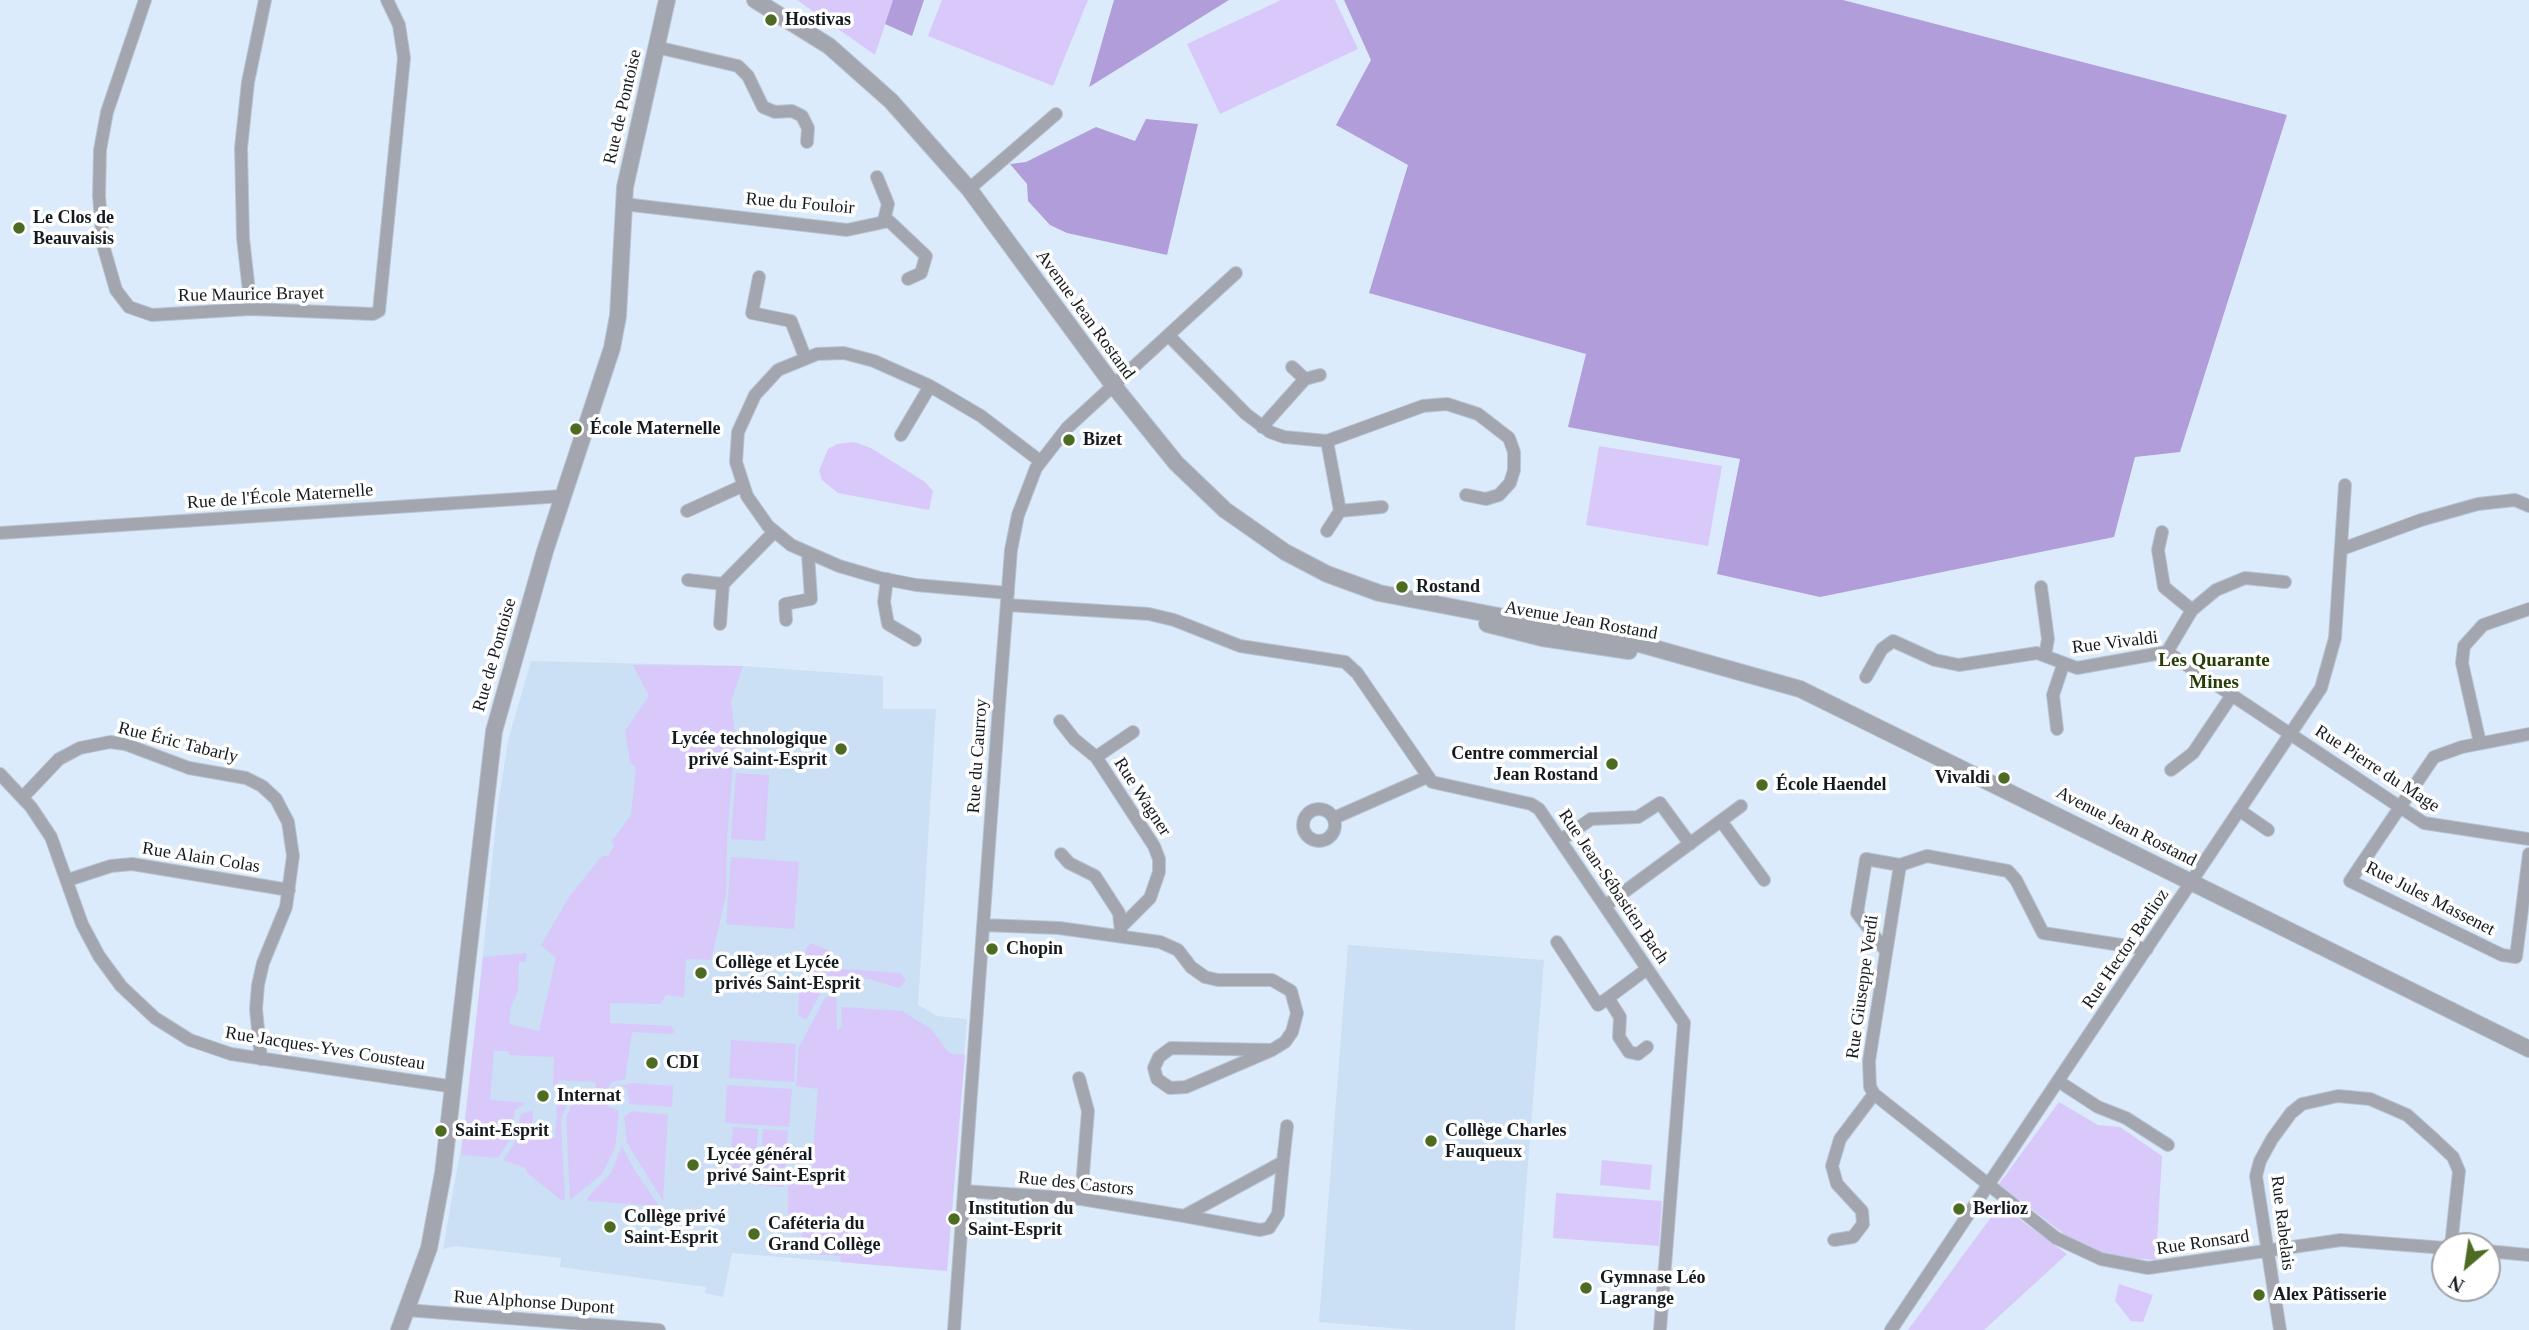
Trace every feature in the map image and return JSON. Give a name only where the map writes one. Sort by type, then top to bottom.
[{"type":"street","name":"Rue Maurice Brayet","points":[[145,0],[109,104],[101,143],[100,222],[114,285],[124,302],[144,314],[251,309],[373,314],[380,309],[404,70],[404,47],[396,16],[387,0]]},
{"type":"street","points":[[251,309],[244,250],[241,148],[248,82],[265,0]]},
{"type":"street","points":[[396,16],[402,0]]},
{"type":"street","name":"Rue de Pontoise","points":[[400,1330],[432,1238],[456,1087],[492,743],[516,649],[615,334],[623,204],[667,0]]},
{"type":"street","name":"Avenue Jean Rostand","points":[[755,0],[830,46],[906,116],[969,189],[1113,385],[1188,476],[1254,532],[1300,560],[1334,577],[1419,602],[1629,640],[1815,696],[2529,1049]]},
{"type":"street","points":[[656,47],[738,66],[748,75],[763,107],[770,112],[788,110],[797,113],[808,128],[807,142]]},
{"type":"street","points":[[969,189],[1056,114]]},
{"type":"street","points":[[877,177],[888,204],[884,220],[893,223],[924,252],[924,269],[908,279]]},
{"type":"street","name":"Rue du Fouloir","points":[[623,204],[847,229],[884,220]]},
{"type":"street","name":"Rue du Caurroy","points":[[954,1330],[1007,599],[1016,524],[1025,492],[1040,461],[1073,420],[1236,273]]},
{"type":"street","points":[[759,277],[752,313],[791,321],[805,357]]},
{"type":"street","points":[[1169,336],[1245,414],[1262,426],[1292,439],[1327,441],[1423,405],[1447,404],[1469,410],[1506,433],[1512,444],[1515,460],[1510,483],[1499,495],[1486,499],[1466,495]]},
{"type":"street","points":[[1040,461],[981,416],[930,386],[852,354],[835,352],[805,357],[772,375],[744,413],[735,450],[742,486],[756,511],[774,532],[808,554],[887,579],[1007,599],[1149,614],[1174,620],[1240,646],[1345,662],[1357,673],[1427,777],[1334,818]]},
{"type":"street","points":[[1292,367],[1305,379]]},
{"type":"street","points":[[1262,426],[1305,379],[1320,375]]},
{"type":"street","points":[[901,435],[930,386]]},
{"type":"street","points":[[1327,441],[1340,510],[1327,531]]},
{"type":"street","name":"Rue Hector Berlioz","points":[[1891,1330],[2321,688],[2332,658],[2345,485]]},
{"type":"street","points":[[687,511],[742,486]]},
{"type":"street","name":"Rue de l'École Maternelle","points":[[0,533],[563,496]]},
{"type":"street","points":[[2342,550],[2430,517],[2477,504],[2515,500],[2529,506]]},
{"type":"street","points":[[1340,510],[1382,507]]},
{"type":"street","points":[[720,624],[723,584],[774,532]]},
{"type":"street","points":[[2162,532],[2158,550],[2164,587],[2192,610]]},
{"type":"street","points":[[786,620],[785,604],[811,599],[808,554]]},
{"type":"street","points":[[2167,652],[2192,610],[2216,590],[2236,580],[2253,577],[2285,582]]},
{"type":"street","points":[[887,579],[884,602],[888,624],[915,639]]},
{"type":"street","points":[[688,580],[723,584]]},
{"type":"street","points":[[1866,677],[1882,649],[1893,641],[1951,664],[1974,664],[2032,653],[2045,655],[2049,639],[2041,587]]},
{"type":"street","points":[[2480,743],[2462,663],[2464,646],[2483,625],[2529,609]]},
{"type":"street","name":"Rue Vivaldi","points":[[2045,655],[2063,665],[2077,668],[2167,652],[2291,734]]},
{"type":"street","points":[[2057,729],[2053,695],[2063,665]]},
{"type":"street","points":[[2171,770],[2193,752],[2232,695]]},
{"type":"street","name":"Rue Wagner","points":[[1060,720],[1074,739],[1096,757],[1154,846],[1159,859],[1159,872],[1150,898],[1121,931]]},
{"type":"street","name":"Rue Wagner","points":[[1096,757],[1133,732]]},
{"type":"street","name":"Rue Pierre du Mage","points":[[2291,734],[2430,826],[2529,839]]},
{"type":"street","points":[[2401,807],[2434,757],[2442,752],[2529,734]]},
{"type":"street","name":"Rue Éric Tabarly","points":[[23,797],[59,759],[80,748],[102,743],[125,744],[189,768],[246,778],[270,792],[285,813],[293,848],[289,890],[282,919],[263,963],[258,985],[256,1009],[261,1059]]},
{"type":"street","name":"Rue Jacques-Yves Cousteau","points":[[0,774],[23,797],[51,837],[92,944],[114,978],[139,1004],[162,1022],[198,1044],[261,1059],[456,1087]]},
{"type":"street","name":"Rue Jean-Sébastien Bach","points":[[1427,777],[1440,785],[1535,806],[1684,1023],[1660,1330]]},
{"type":"street","points":[[1560,840],[1591,819],[1634,818],[1660,803],[1690,844]]},
{"type":"street","points":[[1605,906],[1741,806]]},
{"type":"street","name":"Rue Jules Massenet","points":[[2401,807],[2350,881],[2502,955],[2516,957],[2529,854]]},
{"type":"street","points":[[2239,810],[2268,831]]},
{"type":"street","points":[[1721,821],[1764,880]]},
{"type":"street","points":[[1061,854],[1073,866],[1095,876],[1115,906],[1121,931]]},
{"type":"street","points":[[1885,950],[1857,914],[1866,859],[1900,865],[1927,856],[2003,869],[2017,880],[2043,933],[2147,949]]},
{"type":"street","name":"Rue Alain Colas","points":[[68,880],[124,864],[289,890]]},
{"type":"street","name":"Rue Giuseppe Verdi","points":[[1874,1094],[1868,1073],[1900,865]]},
{"type":"street","points":[[984,925],[1121,931],[1166,943],[1178,950],[1195,971],[1211,979],[1272,980],[1287,987],[1296,1002],[1297,1019],[1289,1038],[1272,1050],[1180,1089],[1165,1086],[1155,1072],[1159,1057],[1171,1048],[1272,1050]]},
{"type":"street","points":[[1557,942],[1598,1005],[1647,969]]},
{"type":"street","points":[[1608,998],[1620,1017],[1619,1038],[1629,1052],[1638,1054],[1647,1047]]},
{"type":"street","points":[[1079,1078],[1088,1111],[1082,1199]]},
{"type":"street","points":[[2058,1081],[2098,1107],[2126,1118],[2168,1145]]},
{"type":"street","points":[[1834,1240],[1853,1237],[1863,1224],[1862,1211],[1837,1184],[1832,1166],[1840,1139],[1874,1094],[1989,1185]]},
{"type":"street","name":"Rue Rabelais","points":[[2280,1330],[2256,1184],[2262,1155],[2296,1108],[2310,1101],[2338,1096],[2370,1099],[2398,1110],[2414,1120],[2453,1157],[2459,1175],[2453,1232]]},
{"type":"street","name":"Rue des Castors","points":[[964,1191],[1082,1199],[1260,1230],[1269,1228],[1278,1214],[1287,1126]]},
{"type":"street","points":[[1184,1216],[1283,1162]]},
{"type":"street","name":"Rue Ronsard","points":[[1989,1185],[2045,1230],[2078,1250],[2125,1265],[2164,1267],[2341,1240],[2431,1247]]},
{"type":"street","points":[[2501,1252],[2529,1255]]},
{"type":"street","name":"Rue Alphonse Dupont","points":[[407,1310],[659,1330]]},
{"type":"shaded area","points":[[797,0],[893,0],[875,55]]},
{"type":"shaded area","points":[[893,0],[924,0],[912,36],[885,24]]},
{"type":"shaded area","points":[[942,0],[1088,0],[1053,86],[928,36]]},
{"type":"shaded area","points":[[1114,0],[1229,0],[1089,87]]},
{"type":"shaded area","points":[[1281,0],[1335,0],[1358,49],[1220,114],[1187,44]]},
{"type":"shaded area","points":[[1344,0],[1843,0],[2287,115],[2180,452],[2135,457],[2114,537],[1820,597],[1717,574],[1740,459],[1568,427],[1586,354],[1369,293],[1408,165],[1336,125],[1371,60]]},
{"type":"shaded area","points":[[1146,119],[1198,124],[1167,255],[1067,233],[1050,225],[1028,201],[1027,184],[1010,164],[1026,162],[1096,127],[1135,141]]},
{"type":"shaded area","points":[[854,442],[871,448],[925,482],[933,491],[929,510],[838,493],[822,480],[819,471],[828,449],[837,444]]},
{"type":"shaded area","points":[[1599,446],[1722,466],[1708,546],[1586,525]]},
{"type":"shaded area","name":"Collège et Lycée privés Saint-Esprit","points":[[531,661],[743,666],[883,676],[883,709],[936,709],[918,1005],[937,1016],[967,1019],[947,1271],[732,1253],[723,1297],[705,1293],[706,1287],[560,1267],[561,1258],[455,1246],[443,1249],[468,1107],[497,812],[508,741]]},
{"type":"shaded area","points":[[633,665],[743,666],[731,701],[735,735],[726,895],[711,960],[686,959],[684,997],[666,995],[660,1004],[610,1003],[610,1023],[671,1026],[675,1032],[632,1032],[625,1079],[612,1082],[606,1091],[596,1091],[595,1082],[558,1080],[558,1088],[553,1087],[554,1057],[509,1055],[509,1051],[494,1051],[490,1100],[526,1103],[515,1110],[510,1139],[498,1158],[461,1155],[483,957],[527,953],[525,962],[519,962],[518,991],[511,1007],[509,1024],[539,1031],[556,958],[541,945],[569,897],[602,856],[608,856],[614,846],[612,841],[631,815],[636,768],[630,762],[625,731],[649,696]]},
{"type":"shaded area","points":[[736,773],[769,775],[765,841],[731,839]]},
{"type":"shaded area","points":[[731,857],[799,862],[794,929],[726,924]]},
{"type":"shaded area","points":[[811,943],[833,952],[831,968],[900,973],[906,980],[899,988],[869,979],[853,978],[828,986],[821,992],[806,1020],[798,1015],[799,992],[805,992],[806,949]]},
{"type":"shaded area","name":"Collège Charles Fauqueux","points":[[1348,945],[1544,960],[1515,1330],[1415,1330],[1319,1322]]},
{"type":"shaded area","points":[[836,992],[837,1031],[842,1026],[841,1007],[902,1011],[931,1029],[949,1053],[965,1055],[947,1271],[841,1262],[840,1256],[810,1254],[798,1228],[788,1227],[788,1177],[811,1179],[818,1089],[796,1086],[799,1047],[825,998]]},
{"type":"shaded area","points":[[731,1040],[796,1044],[794,1082],[729,1078]]},
{"type":"shaded area","points":[[633,1083],[673,1086],[672,1107],[629,1104],[627,1089],[618,1086]]},
{"type":"shaded area","points":[[727,1085],[792,1089],[789,1127],[725,1123]]},
{"type":"shaded area","points":[[618,1086],[614,1098],[611,1097],[613,1087]]},
{"type":"shaded area","points":[[595,1095],[604,1096],[608,1106],[619,1111],[615,1148],[602,1174],[570,1200],[566,1118],[572,1104],[595,1105]]},
{"type":"shaded area","points":[[2059,1102],[2098,1125],[2120,1127],[2162,1156],[2156,1260],[2108,1256],[2073,1241],[1999,1184]]},
{"type":"shaded area","points":[[557,1103],[567,1104],[561,1120],[565,1199],[561,1200],[526,1172],[526,1168],[503,1160],[514,1144],[521,1114],[533,1110],[532,1137],[555,1138]]},
{"type":"shaded area","points":[[632,1111],[668,1115],[663,1201],[627,1143],[624,1117]]},
{"type":"shaded area","points":[[733,1127],[758,1129],[754,1184],[729,1182]]},
{"type":"shaded area","points":[[763,1129],[788,1131],[784,1187],[759,1185]]},
{"type":"shaded area","points":[[622,1146],[659,1206],[588,1201],[587,1198],[611,1173]]},
{"type":"shaded area","points":[[1602,1160],[1652,1165],[1650,1190],[1600,1185]]},
{"type":"shaded area","points":[[1556,1193],[1662,1201],[1659,1246],[1553,1238]]},
{"type":"shaded area","points":[[2000,1205],[2067,1254],[1984,1330],[1908,1330]]},
{"type":"shaded area","points":[[2119,1284],[2153,1295],[2143,1322],[2131,1321],[2115,1301]]},
{"type":"place","name":"Hostivas","points":[[771,20]]},
{"type":"place","name":"Le Clos de Beauvaisis","points":[[19,228]]},
{"type":"place","name":"École Maternelle","points":[[576,429]]},
{"type":"place","name":"Bizet","points":[[1069,440]]},
{"type":"place","name":"Rostand","points":[[1402,587]]},
{"type":"place","name":"Lycée technologique privé Saint-Esprit","points":[[841,749]]},
{"type":"place","name":"Centre commercial Jean Rostand","points":[[1612,764]]},
{"type":"place","name":"Vivaldi","points":[[2004,778]]},
{"type":"place","name":"École Haendel","points":[[1762,785]]},
{"type":"place","name":"Chopin","points":[[992,949]]},
{"type":"place","name":"Collège et Lycée privés Saint-Esprit","points":[[701,973]]},
{"type":"place","name":"CDI","points":[[652,1063]]},
{"type":"place","name":"Internat","points":[[543,1096]]},
{"type":"place","name":"Saint-Esprit","points":[[441,1131]]},
{"type":"place","name":"Collège Charles Fauqueux","points":[[1431,1141]]},
{"type":"place","name":"Lycée général privé Saint-Esprit","points":[[693,1165]]},
{"type":"place","name":"Berlioz","points":[[1959,1209]]},
{"type":"place","name":"Institution du Saint-Esprit","points":[[954,1219]]},
{"type":"place","name":"Collège privé Saint-Esprit","points":[[610,1227]]},
{"type":"place","name":"Caféteria du Grand Collège","points":[[754,1234]]},
{"type":"place","name":"Gymnase Léo Lagrange","points":[[1586,1288]]},
{"type":"place","name":"Alex Pâtisserie","points":[[2259,1295]]},
{"type":"district","name":"Les Quarante Mines","points":[[2214,672]]}]
